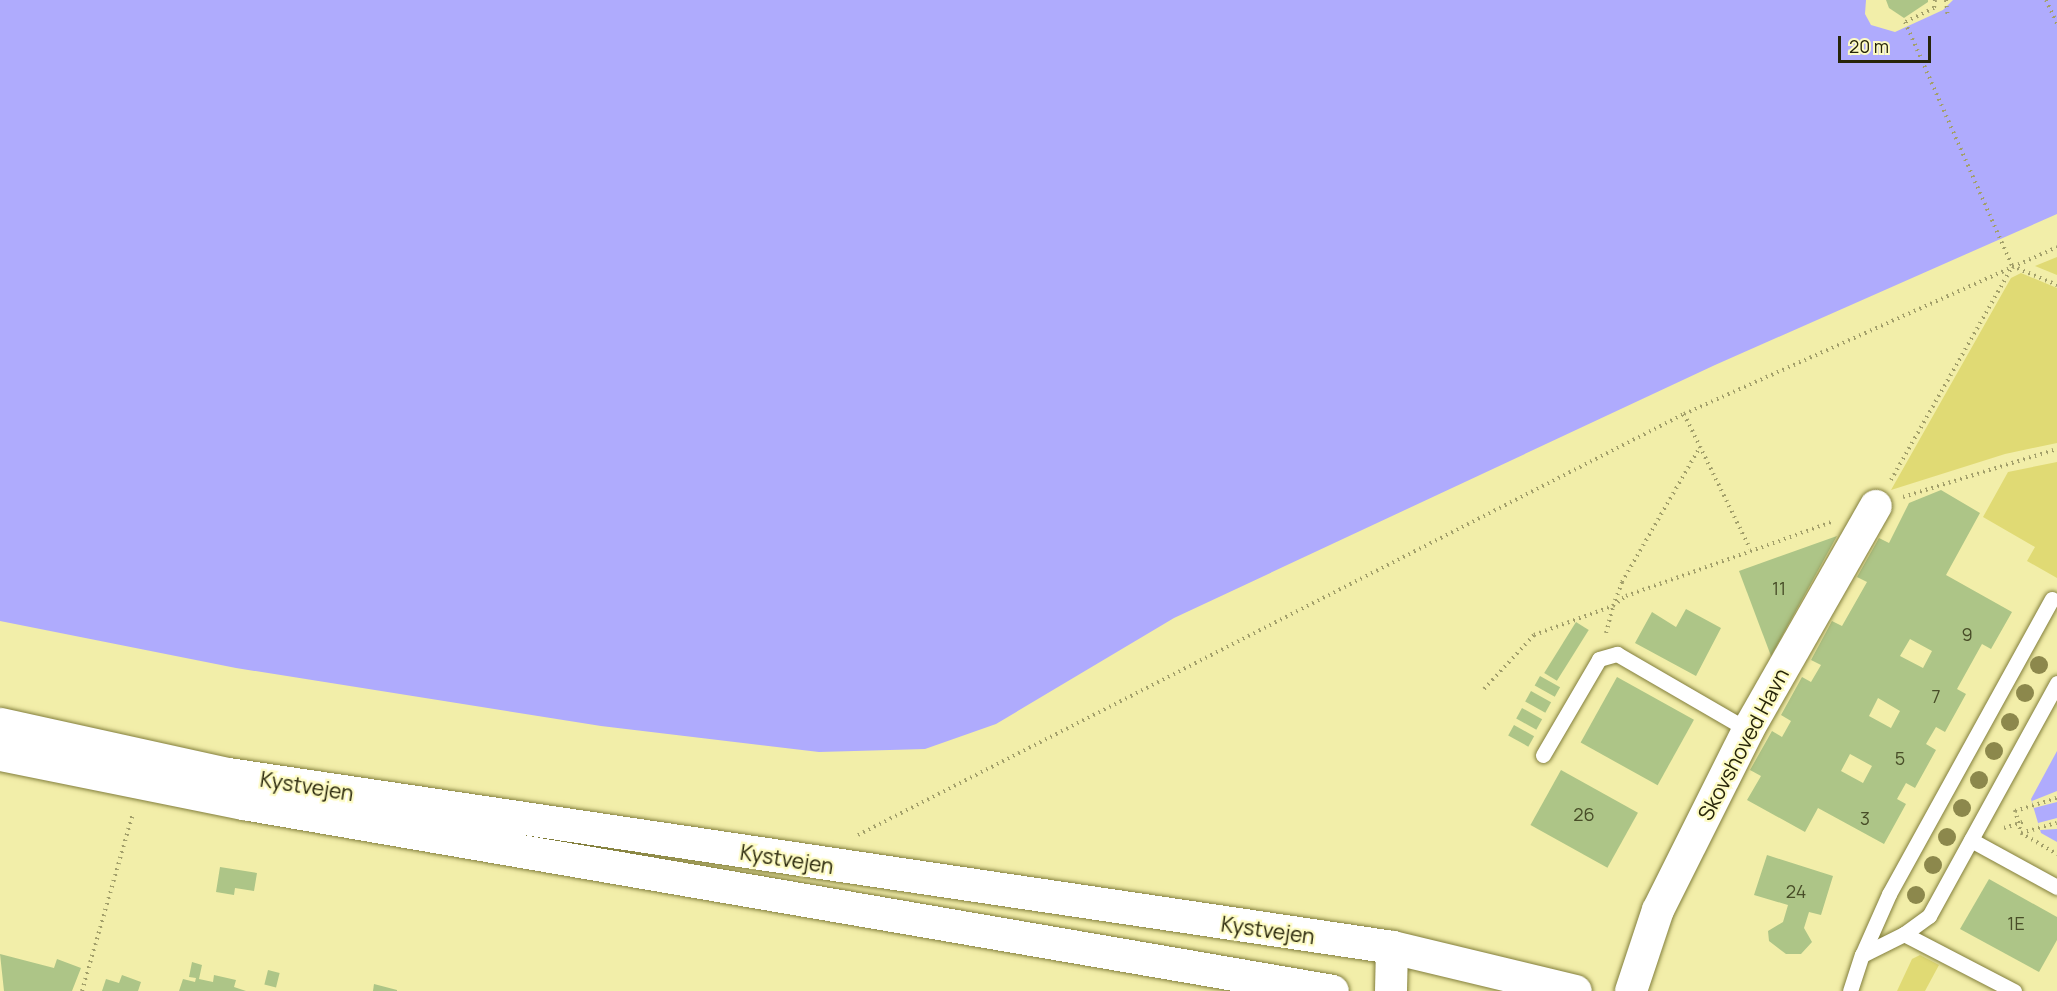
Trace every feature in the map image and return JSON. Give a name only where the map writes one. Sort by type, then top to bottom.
[{"type":"main road","name":"Kystvejen","points":[[0,724],[228,774],[807,862],[1392,947],[1575,991]]},
{"type":"main road","name":"Kystvejen","points":[[0,754],[142,783],[1332,991]]},
{"type":"street","name":"Skovshoved Havn","points":[[1631,991],[1658,910],[1748,730],[1876,506]]},
{"type":"street","points":[[1390,991],[1392,947]]},
{"type":"lane","points":[[1850,991],[1862,955],[1889,894],[2052,599]]},
{"type":"lane","points":[[1543,755],[1599,659],[1617,654],[1748,730]]},
{"type":"lane","points":[[1862,955],[1905,934],[1929,916],[2057,683]]},
{"type":"lane","points":[[1971,840],[2057,887]]},
{"type":"lane","points":[[1905,934],[2014,991]]},
{"type":"path","points":[[1935,0],[1934,8],[1906,22],[2013,266],[2057,285]]},
{"type":"path","points":[[1946,0],[1948,18]]},
{"type":"path","points":[[2046,0],[2057,24]]},
{"type":"path","points":[[807,862],[950,784],[1684,414],[2057,247]]},
{"type":"path","points":[[1876,506],[2013,266]]},
{"type":"path","points":[[1684,414],[1750,549]]},
{"type":"path","points":[[1599,659],[1622,582],[1700,447]]},
{"type":"path","points":[[1484,688],[1534,635],[1613,606],[1626,596],[1750,549],[1876,506],[2057,449]]},
{"type":"path","points":[[82,991],[142,783]]},
{"type":"path","points":[[2015,811],[2057,798]]},
{"type":"path","points":[[2020,802],[2015,811],[2021,833],[2057,854]]},
{"type":"path","points":[[2021,833],[2057,823]]},
{"type":"shaded area","points":[[0,0],[2057,0],[2057,214],[1715,365],[1174,618],[996,724],[925,749],[819,752],[601,726],[236,668],[0,621]]},
{"type":"shaded area","points":[[2057,257],[2057,275],[2035,266]]},
{"type":"shaded area","points":[[2021,273],[2057,288],[2057,443],[2005,454],[1891,490],[2011,278]]},
{"type":"shaded area","points":[[2057,462],[2057,578],[2027,561],[2035,547],[1983,517],[2008,472]]},
{"type":"shaded area","points":[[2057,751],[2057,842],[2041,833],[2031,799]]},
{"type":"shaded area","points":[[1920,955],[1939,965],[1925,991],[1897,991],[1912,959]]},
{"type":"pier","points":[[1866,0],[1953,0],[1943,10],[1895,32],[1871,25],[1865,14]]},
{"type":"pier","points":[[2057,791],[2057,802],[2034,808],[2032,801]]},
{"type":"pier","points":[[2057,818],[2057,829],[2040,830],[2038,823]]},
{"type":"building","points":[[1886,0],[1928,0],[1928,2],[1904,18],[1889,8]]},
{"type":"building","points":[[1941,490],[1980,513],[1946,575],[2012,612],[1991,649],[1982,644],[1957,689],[1966,694],[1945,732],[1936,727],[1926,744],[1936,750],[1915,788],[1906,783],[1897,799],[1906,804],[1884,844],[1818,808],[1805,832],[1747,800],[1761,776],[1750,770],[1772,731],[1782,737],[1791,721],[1781,715],[1802,677],[1811,682],[1821,665],[1811,660],[1832,621],[1842,626],[1867,582],[1857,577],[1879,538],[1889,543],[1909,503]],"holes":[[[1910,639],[1932,651],[1923,668],[1900,656]],[[1878,698],[1900,711],[1891,728],[1869,716]],[[1850,754],[1872,766],[1863,783],[1841,771]]]},
{"type":"building","points":[[1837,536],[1771,656],[1739,571]]},
{"type":"building","points":[[1686,609],[1721,628],[1696,676],[1635,643],[1652,612],[1676,627]]},
{"type":"building","points":[[1576,622],[1589,630],[1557,681],[1544,673]]},
{"type":"building","points":[[1540,676],[1560,687],[1555,697],[1535,686]]},
{"type":"building","points":[[1617,677],[1694,720],[1658,785],[1581,743]]},
{"type":"building","points":[[1531,691],[1551,702],[1545,713],[1525,701]]},
{"type":"building","points":[[1522,708],[1542,719],[1536,730],[1516,718]]},
{"type":"building","points":[[1514,725],[1534,736],[1528,747],[1508,735]]},
{"type":"building","points":[[1561,770],[1638,813],[1607,868],[1530,825]]},
{"type":"building","points":[[1767,855],[1833,876],[1821,915],[1809,912],[1804,928],[1812,942],[1801,954],[1786,954],[1769,941],[1768,931],[1783,922],[1788,905],[1754,895]]},
{"type":"building","points":[[220,867],[257,873],[254,891],[235,888],[234,895],[216,892]]},
{"type":"building","points":[[1989,879],[2057,917],[2057,940],[2039,972],[1960,929]]},
{"type":"building","points":[[0,954],[54,968],[57,959],[81,968],[72,991],[4,991]]},
{"type":"building","points":[[192,962],[202,965],[199,979],[213,982],[214,975],[236,980],[234,987],[246,991],[179,991],[183,979],[195,982],[196,978],[189,977]]},
{"type":"building","points":[[268,970],[280,973],[276,987],[264,985]]},
{"type":"building","points":[[122,975],[141,982],[138,991],[102,991],[106,979],[119,983]]},
{"type":"building","points":[[374,984],[397,990],[397,991],[373,991]]}]
